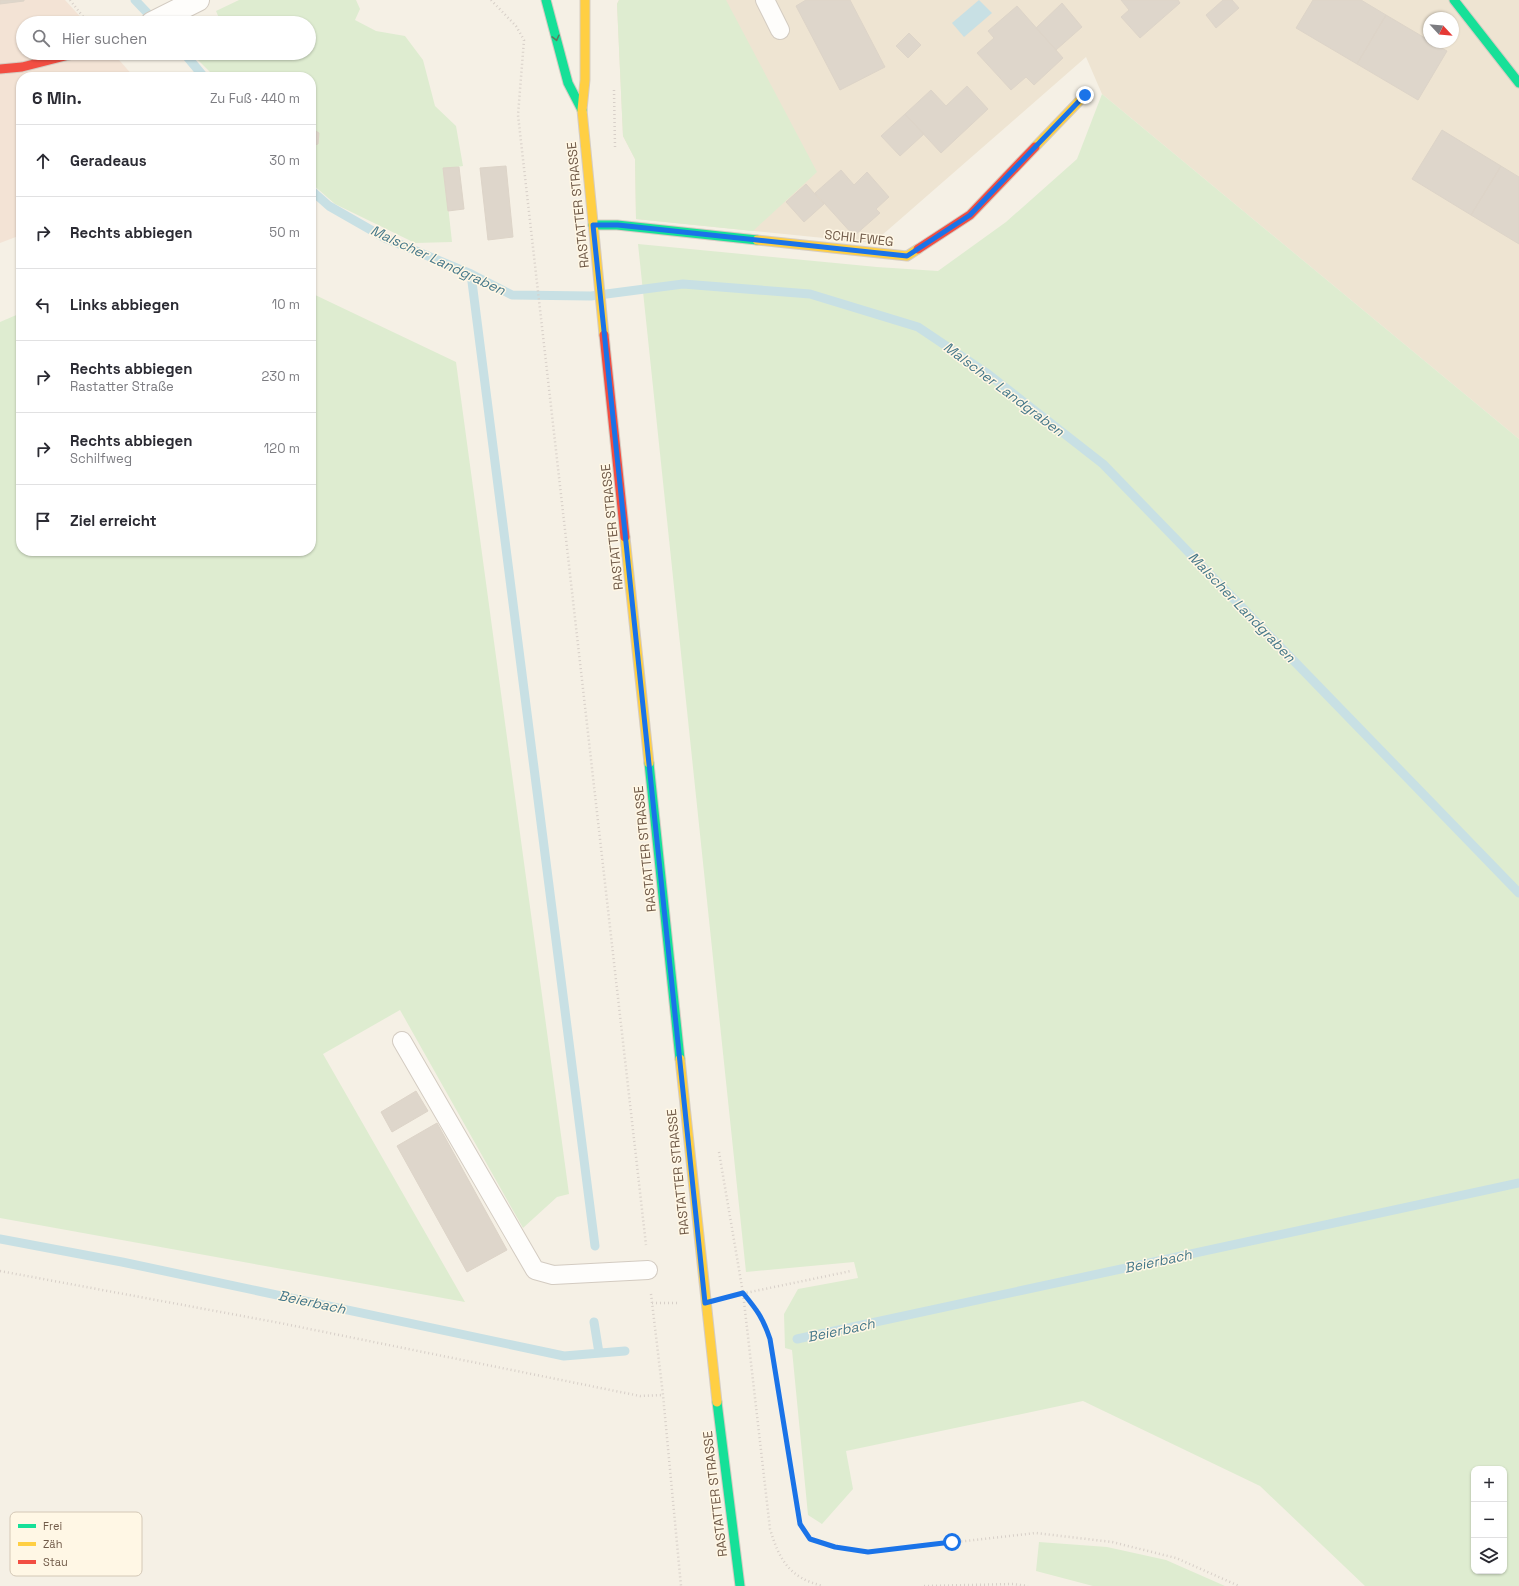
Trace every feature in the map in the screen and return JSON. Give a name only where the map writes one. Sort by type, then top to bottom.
[{"type":"street","name":"RASTATTER STRASSE","points":[[546,0],[568,83],[582,110]]},
{"type":"street","name":"RASTATTER STRASSE","points":[[585,0],[585,80],[582,110],[593,225],[705,1303],[740,1586]]},
{"type":"street","points":[[1454,0],[1519,83]]},
{"type":"street","points":[[166,16],[190,4]]},
{"type":"street","points":[[0,69],[22,68],[52,60]]},
{"type":"street","name":"SCHILFWEG","points":[[593,225],[618,225],[907,256],[970,215],[1085,95]]},
{"type":"lane","points":[[765,0],[780,30]]},
{"type":"lane","points":[[402,1041],[535,1270],[553,1275],[648,1270]]},
{"type":"path","points":[[70,0],[83,16]]},
{"type":"path","points":[[491,0],[516,26],[524,40],[518,115],[663,1395],[681,1586]]},
{"type":"path","points":[[719,1150],[743,1293],[770,1529],[776,1549],[783,1563],[814,1584],[823,1586]]},
{"type":"path","points":[[0,1271],[280,1323],[640,1396],[663,1395]]},
{"type":"path","points":[[705,1303],[743,1293],[850,1271]]},
{"type":"path","points":[[743,1293],[759,1311],[770,1339],[800,1524],[810,1539],[835,1547],[868,1552],[1036,1533],[1112,1542],[1176,1558],[1238,1586]]},
{"type":"path","points":[[924,1586],[1013,1584],[1028,1586]]},
{"type":"shaded area","points":[[0,0],[65,0],[80,16],[16,16],[16,60],[119,60],[130,72],[16,72],[16,237],[0,243]]},
{"type":"shaded area","points":[[619,0],[1519,0],[1519,439],[1102,94],[1086,57],[873,243],[636,219],[635,159],[623,136],[617,4]]},
{"type":"green space","points":[[239,0],[356,0],[360,9],[355,20],[376,31],[405,36],[423,60],[435,106],[456,126],[463,166],[444,169],[452,242],[415,243],[335,204],[316,187],[316,72],[210,72],[198,60],[316,60],[316,16],[218,16],[216,11]]},
{"type":"green space","points":[[619,0],[726,0],[817,172],[753,231],[636,219],[635,159],[623,136],[617,4]]},
{"type":"green space","points":[[1102,94],[1519,439],[1519,1586],[1365,1586],[1260,1486],[1083,1401],[846,1451],[853,1489],[822,1524],[808,1515],[792,1350],[785,1348],[784,1314],[798,1289],[858,1278],[854,1262],[746,1272],[638,244],[877,267],[938,271],[1006,222],[1077,159]]},
{"type":"green space","points":[[316,295],[456,362],[569,1194],[557,1197],[523,1228],[400,1010],[323,1054],[465,1302],[0,1218],[0,322],[16,315],[16,556],[316,556]]},
{"type":"green space","points":[[1039,1542],[1107,1547],[1166,1560],[1225,1586],[1093,1586],[1036,1571]]},
{"type":"water","points":[[979,0],[992,13],[964,37],[952,23]]},
{"type":"building","points":[[0,0],[24,0],[24,1],[0,4]]},
{"type":"building","points":[[806,0],[850,0],[885,67],[840,90],[796,6]]},
{"type":"building","points":[[1121,0],[1178,0],[1180,3],[1140,38],[1121,17],[1129,10]]},
{"type":"building","points":[[1223,0],[1232,0],[1239,8],[1216,28],[1206,15]]},
{"type":"building","points":[[1313,0],[1361,0],[1386,15],[1357,64],[1296,28]]},
{"type":"building","points":[[1062,3],[1082,27],[1056,50],[1036,28]]},
{"type":"building","points":[[1017,6],[1063,58],[1034,85],[1026,77],[1011,90],[977,53],[994,38],[988,31]]},
{"type":"building","points":[[1386,15],[1423,37],[1423,48],[1442,48],[1447,51],[1418,100],[1357,64]]},
{"type":"building","points":[[909,33],[921,45],[908,58],[896,46]]},
{"type":"building","points":[[967,86],[988,109],[941,153],[905,114],[931,90],[946,106]]},
{"type":"building","points":[[905,114],[924,134],[900,156],[881,136]]},
{"type":"building","points":[[1442,130],[1501,166],[1471,215],[1412,179]]},
{"type":"building","points":[[316,131],[319,133],[318,144],[316,145]]},
{"type":"building","points":[[506,166],[513,237],[488,240],[480,168]]},
{"type":"building","points":[[1501,166],[1519,177],[1519,244],[1471,215]]},
{"type":"building","points":[[459,167],[464,209],[448,211],[443,168]]},
{"type":"building","points":[[841,170],[854,185],[867,172],[889,197],[876,209],[880,213],[854,236],[815,193]]},
{"type":"building","points":[[806,184],[824,204],[804,222],[786,202]]},
{"type":"building","points":[[416,1091],[428,1111],[392,1132],[381,1112]]},
{"type":"building","points":[[437,1123],[507,1250],[467,1272],[397,1146]]},
{"type":"waterway","name":"Malscher Landgraben","points":[[135,0],[150,16]]},
{"type":"waterway","name":"Malscher Landgraben","points":[[190,60],[200,72]]},
{"type":"waterway","name":"Malscher Landgraben","points":[[316,194],[329,206],[385,238],[471,274],[512,295],[591,296],[683,284],[810,294],[918,327],[988,374],[1103,464],[1519,893]]},
{"type":"waterway","points":[[471,274],[595,1246]]},
{"type":"waterway","name":"Beierbach","points":[[797,1339],[1519,1183]]},
{"type":"waterway","name":"Beierbach","points":[[0,1239],[122,1262],[564,1356],[625,1351]]},
{"type":"waterway","points":[[594,1322],[599,1353]]},
{"type":"traffic: fast","points":[[546,0],[568,83],[582,110]]},
{"type":"traffic: fast","points":[[1454,0],[1519,83]]},
{"type":"traffic: fast","points":[[593,225],[617,225],[757,240]]},
{"type":"traffic: fast","points":[[649,763],[680,1059]]},
{"type":"traffic: fast","points":[[717,1402],[740,1586]]},
{"type":"traffic: slow","points":[[585,0],[585,80],[582,110],[604,335]]},
{"type":"traffic: slow","points":[[1035,147],[1085,95]]},
{"type":"traffic: slow","points":[[757,240],[907,256],[918,249]]},
{"type":"traffic: slow","points":[[625,537],[649,763]]},
{"type":"traffic: slow","points":[[680,1059],[717,1402]]},
{"type":"traffic: jam","points":[[0,69],[22,67],[50,60]]},
{"type":"traffic: jam","points":[[918,249],[970,215],[1035,147]]},
{"type":"traffic: jam","points":[[604,335],[625,537]]},
{"type":"route","points":[[952,1542],[868,1552],[835,1547],[810,1539],[800,1524],[770,1339],[759,1311],[743,1293],[705,1303],[593,225],[618,225],[907,256],[970,215],[1085,95]]}]
